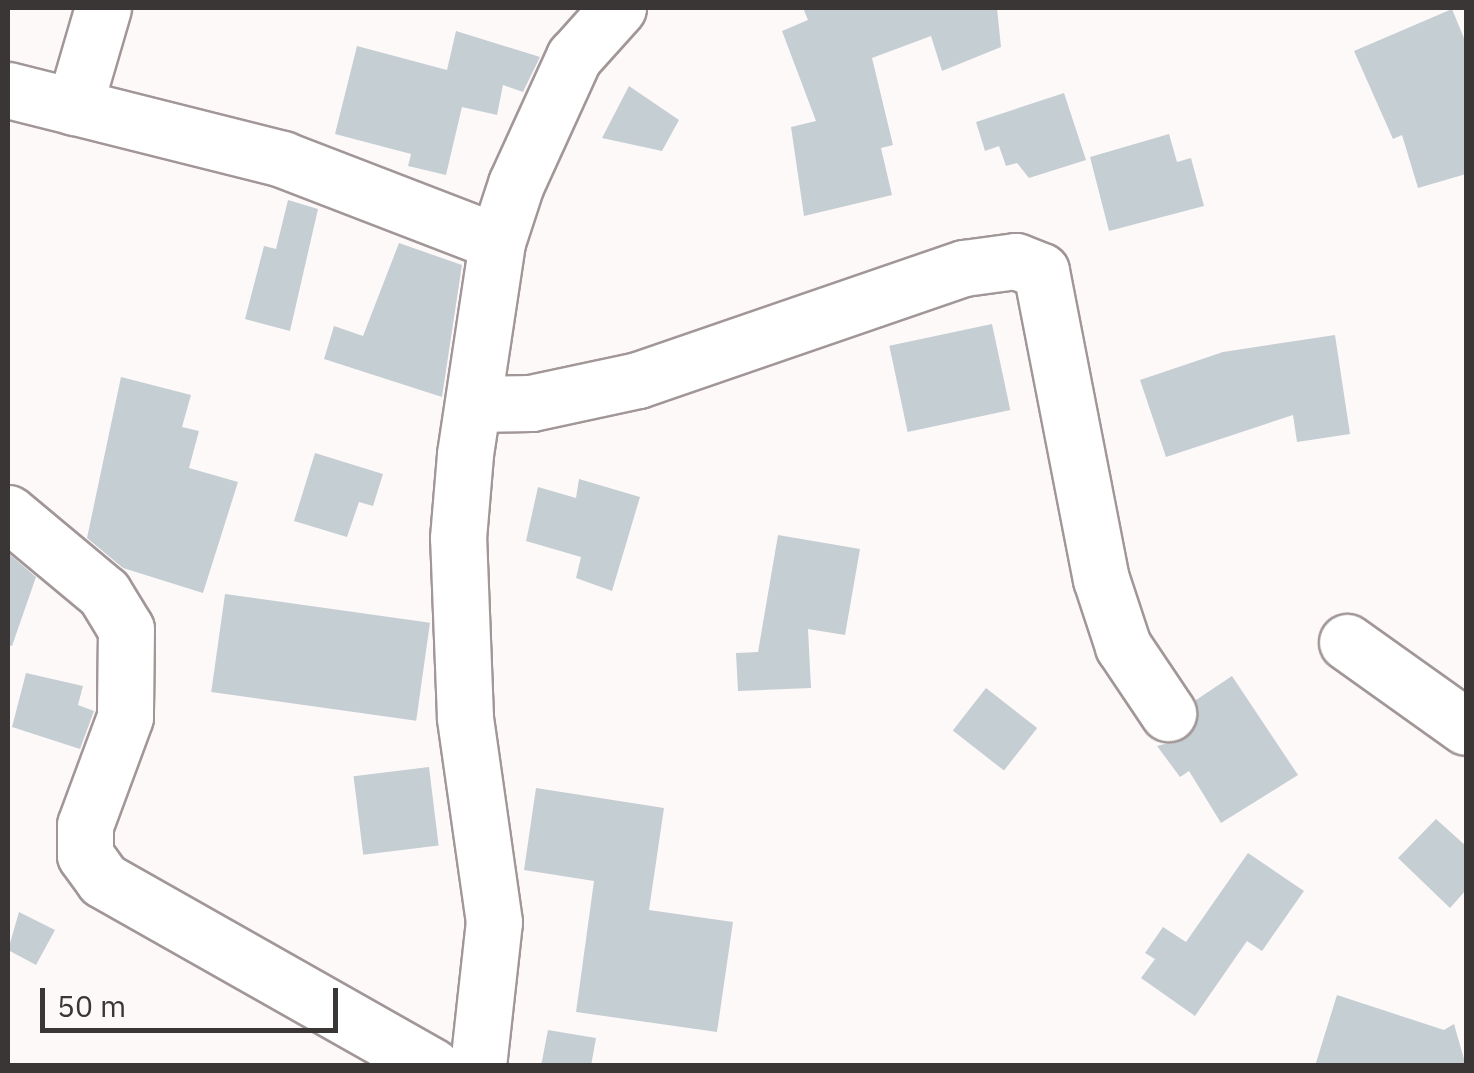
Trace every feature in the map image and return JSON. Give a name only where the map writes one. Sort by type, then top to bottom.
[{"type":"street","points":[[74,107],[104,8]]},
{"type":"street","points":[[478,1066],[495,965],[465,717],[458,538],[473,404],[497,242],[574,56],[618,8]]},
{"type":"street","points":[[8,90],[282,159],[497,242]]},
{"type":"street","points":[[473,404],[531,404],[638,380],[964,268],[1016,260],[1041,271],[1101,579],[1123,646],[1168,714]]},
{"type":"street","points":[[8,513],[104,593],[126,629],[125,717],[85,825],[85,855],[102,880],[432,1066]]},
{"type":"street","points":[[1347,642],[1466,728]]},
{"type":"building","points":[[803,8],[997,8],[1001,47],[942,71],[931,36],[872,58],[893,145],[881,148],[892,195],[804,216],[791,127],[816,121],[782,31],[808,20]]},
{"type":"building","points":[[1452,9],[1466,43],[1466,174],[1418,188],[1402,135],[1393,139],[1354,51]]},
{"type":"building","points":[[456,31],[540,57],[523,92],[503,85],[497,115],[462,107],[446,175],[408,166],[411,154],[335,134],[357,46],[447,70]]},
{"type":"building","points":[[629,86],[679,120],[662,151],[602,138]]},
{"type":"building","points":[[1064,93],[1086,160],[1029,178],[1017,163],[1006,166],[999,146],[985,151],[976,122]]},
{"type":"building","points":[[1169,134],[1177,162],[1191,158],[1204,206],[1109,231],[1090,157]]},
{"type":"building","points":[[288,200],[318,209],[290,331],[245,319],[264,246],[276,249]]},
{"type":"building","points":[[399,243],[462,265],[442,397],[324,359],[334,326],[363,336]]},
{"type":"building","points":[[992,324],[1010,410],[908,432],[889,346]]},
{"type":"building","points":[[1335,335],[1350,434],[1297,442],[1293,415],[1166,457],[1140,380],[1223,352]]},
{"type":"building","points":[[121,377],[191,395],[182,427],[199,431],[189,468],[238,482],[203,593],[123,568],[87,538]]},
{"type":"building","points":[[315,453],[383,474],[373,506],[359,502],[347,537],[294,521]]},
{"type":"building","points":[[579,479],[640,497],[612,591],[576,578],[581,557],[526,541],[538,487],[576,498]]},
{"type":"building","points":[[778,535],[860,549],[845,635],[808,629],[811,688],[738,691],[736,653],[758,652]]},
{"type":"building","points":[[8,553],[36,577],[12,646],[8,645]]},
{"type":"building","points":[[225,594],[430,623],[416,721],[211,692]]},
{"type":"building","points":[[26,673],[83,686],[78,705],[94,711],[80,749],[12,727]]},
{"type":"building","points":[[1232,676],[1298,775],[1221,823],[1189,771],[1180,777],[1157,746],[1186,738],[1196,700]]},
{"type":"building","points":[[986,688],[1037,728],[1004,771],[953,731]]},
{"type":"building","points":[[429,767],[439,845],[363,855],[354,776]]},
{"type":"building","points":[[536,788],[664,808],[649,910],[733,922],[717,1032],[576,1012],[594,881],[524,870]]},
{"type":"building","points":[[1436,819],[1466,846],[1466,890],[1450,908],[1398,858]]},
{"type":"building","points":[[1248,853],[1304,891],[1262,951],[1247,941],[1195,1016],[1141,978],[1155,959],[1145,953],[1163,927],[1186,942]]},
{"type":"building","points":[[19,912],[55,930],[36,965],[8,950]]},
{"type":"building","points":[[1337,995],[1444,1030],[1454,1024],[1466,1066],[1315,1066]]},
{"type":"building","points":[[548,1030],[596,1038],[591,1066],[541,1066]]}]
